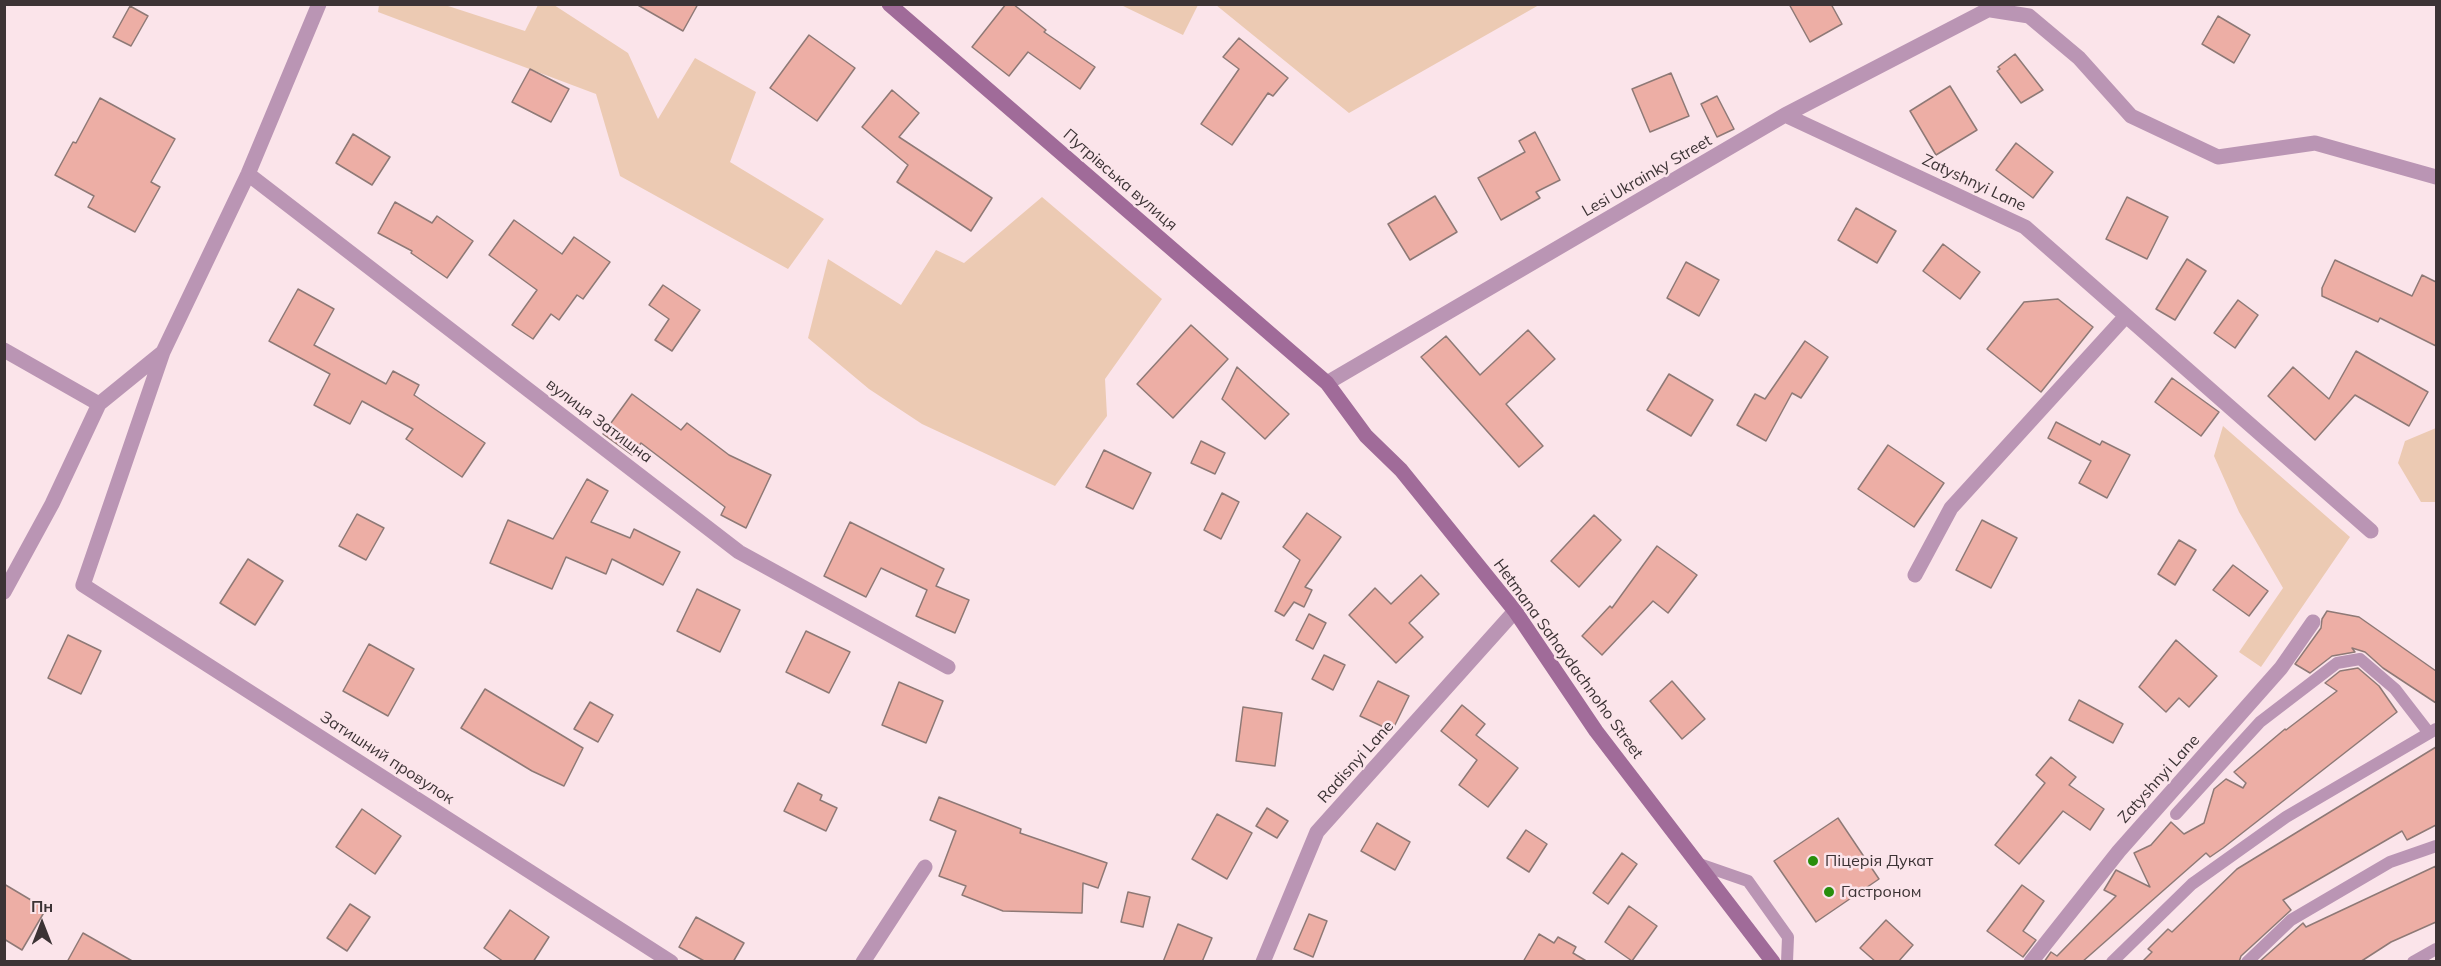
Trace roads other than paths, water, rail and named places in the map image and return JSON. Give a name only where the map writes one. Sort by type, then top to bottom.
[{"type":"main road","name":"Путрівська вулиця","points":[[889,4],[1327,383]]},
{"type":"main road","name":"Hetmana Sahaydachnoho Street","points":[[1327,383],[1366,436],[1401,470],[1515,611],[1596,731],[1773,962]]},
{"type":"street","points":[[4,592],[52,504],[99,404],[163,352],[248,174],[319,4]]},
{"type":"street","name":"Lesi Ukrainky Street","points":[[1327,383],[1785,115],[1993,6],[2029,16],[2079,58],[2131,116],[2218,157],[2315,143],[2436,177]]},
{"type":"street","name":"Zatyshnyi Lane","points":[[1785,115],[2025,227],[2371,531]]},
{"type":"street","name":"вулиця Затишна","points":[[248,174],[740,552],[948,667]]},
{"type":"street","points":[[1915,575],[1951,508],[2126,316]]},
{"type":"street","points":[[4,350],[99,404]]},
{"type":"street","name":"Затишний провулок","points":[[163,352],[83,585],[671,962]]},
{"type":"street","name":"Radisnyi Lane","points":[[1263,962],[1317,832],[1515,611]]},
{"type":"street","name":"Zatyshnyi Lane","points":[[2031,962],[2119,851],[2281,668],[2313,622]]},
{"type":"street","points":[[863,962],[925,867]]},
{"type":"lane","points":[[2112,962],[2192,884],[2286,817],[2433,731],[2394,688],[2360,659],[2337,663],[2260,722],[2176,814]]},
{"type":"lane","points":[[2247,962],[2291,920],[2390,862],[2436,846]]},
{"type":"lane","points":[[1699,864],[1748,881],[1788,937],[1787,962]]},
{"type":"lane","points":[[2413,962],[2436,949]]},
{"type":"place","name":"Піцерія Дукат","points":[[1813,861]]},
{"type":"place","name":"Гастроном","points":[[1829,892]]}]
